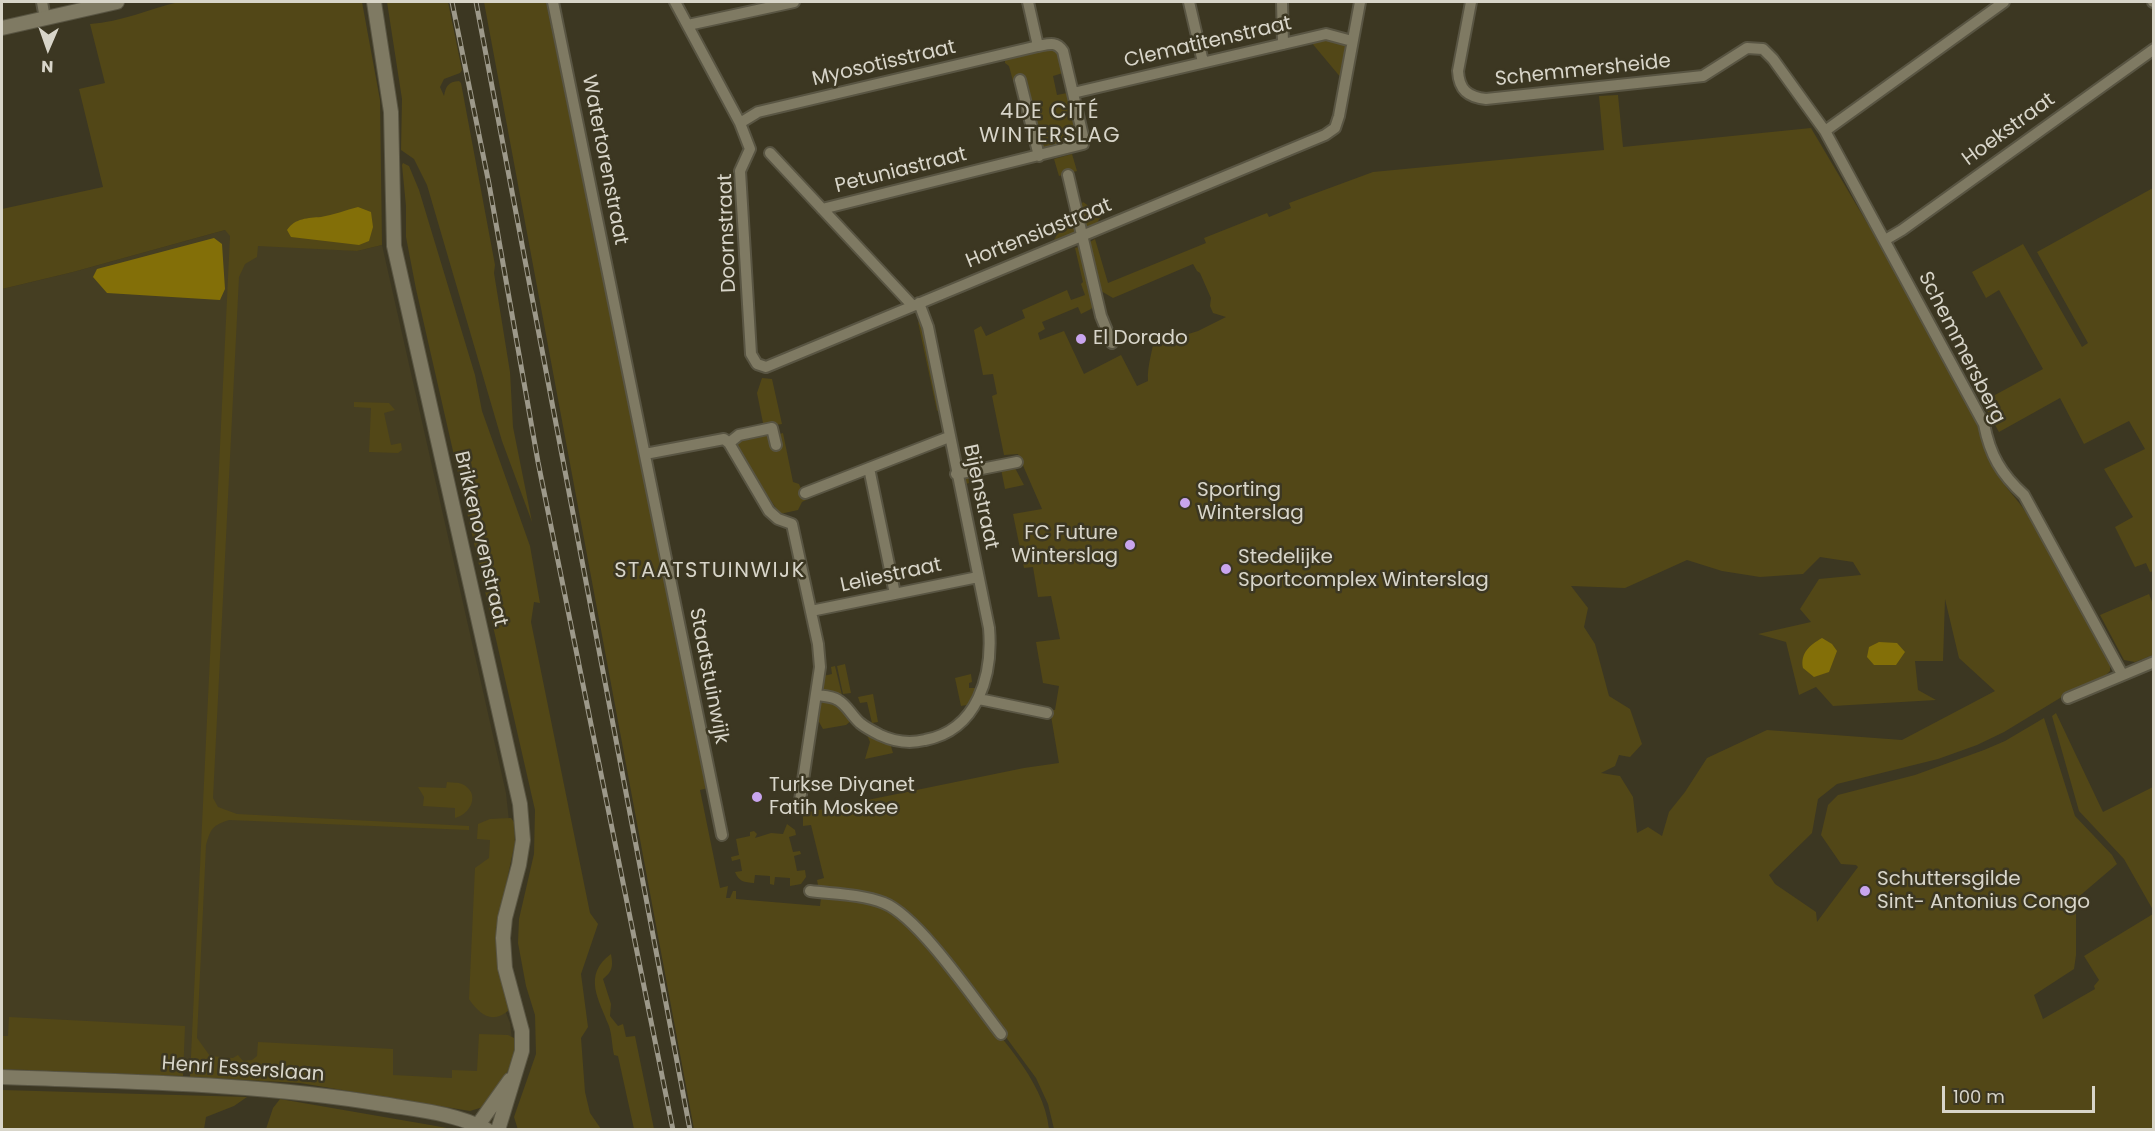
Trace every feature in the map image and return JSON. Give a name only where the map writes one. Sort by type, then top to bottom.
[{"type":"street","points":[[42,2],[45,18]]},
{"type":"street","points":[[2,28],[100,3],[117,2]]},
{"type":"street","name":"Watertorenstraat","points":[[553,2],[619,325]]},
{"type":"street","name":"Doornstraat","points":[[675,2],[740,123],[750,149],[740,171],[752,354],[757,364],[766,367]]},
{"type":"street","points":[[688,25],[774,4],[794,2]]},
{"type":"street","points":[[1028,2],[1038,46],[1052,43],[1058,45],[1062,51],[1073,93]]},
{"type":"street","points":[[1189,2],[1203,62]]},
{"type":"street","points":[[1282,2],[1283,44]]},
{"type":"street","points":[[1352,41],[1360,2]]},
{"type":"street","name":"Schemmersheide","points":[[1471,2],[1458,71],[1462,90],[1473,98],[1486,99],[1703,76],[1742,51],[1755,47]]},
{"type":"street","points":[[1825,131],[2004,2]]},
{"type":"street","name":"Brikkenovenstraat","points":[[373,6],[389,88],[394,246],[520,804],[523,840],[519,865],[507,908],[503,938],[505,968],[522,1031],[522,1051],[498,1130]]},
{"type":"street","name":"Clematitenstraat","points":[[1073,93],[1326,34],[1352,41]]},
{"type":"street","name":"Hortensiastraat","points":[[766,367],[1325,135],[1335,128],[1339,116],[1352,41]]},
{"type":"street","name":"Myosotisstraat","points":[[740,123],[758,112],[1038,46]]},
{"type":"street","name":"Schemmersberg","points":[[1755,47],[1763,49],[1773,59],[1825,131],[1984,424],[1992,453],[2008,480],[2024,495],[2122,674]]},
{"type":"street","name":"Hoekstraat","points":[[1885,240],[2154,49]]},
{"type":"street","points":[[1020,80],[1039,156]]},
{"type":"street","name":"Petuniastraat","points":[[822,208],[1083,144],[1073,93]]},
{"type":"street","name":"Bijenstraat","points":[[770,153],[915,304],[928,327],[989,628],[991,648],[988,668],[972,710],[958,726],[935,738],[915,742],[897,741],[878,735],[861,724],[837,699],[816,695]]},
{"type":"street","name":"Hortensiastraat","points":[[1068,175],[1101,316],[1112,343]]},
{"type":"street","name":"Staatstuinwijk","points":[[619,325],[722,835]]},
{"type":"street","points":[[729,443],[739,435],[772,428],[776,446]]},
{"type":"street","points":[[805,493],[949,437]]},
{"type":"street","points":[[645,454],[724,439],[729,443],[769,512],[778,519],[792,524],[818,644],[820,667],[799,807]]},
{"type":"street","points":[[956,474],[1017,462]]},
{"type":"street","points":[[869,468],[895,594]]},
{"type":"street","name":"Leliestraat","points":[[811,611],[978,577]]},
{"type":"street","points":[[2068,698],[2154,662]]},
{"type":"street","points":[[978,699],[1047,713]]},
{"type":"street","points":[[810,891],[858,897],[883,903],[894,909],[939,954],[1000,1034]]},
{"type":"street","name":"Brikkenovenstraat","points":[[483,1127],[517,1069]]},
{"type":"street","name":"Henri Esserslaan","points":[[2,1077],[274,1089],[343,1097],[431,1112],[464,1119],[483,1127]]},
{"type":"shaded area","points":[[179,2],[362,2],[380,100],[382,245],[357,251],[258,246],[257,257],[245,264],[239,277],[213,798],[218,807],[237,814],[469,826],[469,830],[229,820],[216,826],[211,831],[206,845],[197,1038],[210,1056],[233,1058],[238,1055],[243,1061],[252,1060],[257,1056],[258,1042],[393,1049],[393,1075],[452,1078],[452,1070],[477,1071],[479,1034],[508,1035],[516,1039],[512,1061],[502,1084],[483,1107],[470,1111],[300,1083],[190,1077],[230,236],[225,230],[2,289],[2,209],[103,187],[79,89],[105,83],[90,24],[124,18]]},
{"type":"shaded area","points":[[387,2],[448,2],[462,70],[444,79],[440,87],[444,96],[447,87],[452,82],[461,83],[495,265],[494,273],[510,372],[513,427],[532,522],[502,441],[427,185],[414,159],[401,150],[402,99]]},
{"type":"shaded area","points":[[484,2],[546,2],[708,788],[700,790],[720,888],[728,886],[726,898],[730,898],[733,891],[736,891],[736,899],[820,906],[821,898],[852,901],[882,908],[900,918],[927,943],[1017,1057],[1038,1092],[1049,1129],[694,1129]]},
{"type":"shaded area","points":[[1325,38],[1346,44],[1348,51],[1342,79],[1311,42]]},
{"type":"shaded area","points":[[1051,48],[1058,52],[1063,73],[1053,76],[1057,95],[1067,93],[1078,137],[1077,142],[1045,149],[1041,146],[1025,79],[1013,81],[1005,58]]},
{"type":"shaded area","points":[[1618,95],[1623,147],[1811,128],[1886,255],[1980,428],[1993,467],[2027,514],[2110,659],[2110,671],[2102,679],[2065,695],[2004,732],[1977,745],[1938,759],[1837,784],[1818,799],[1812,833],[1769,875],[1775,884],[1816,912],[1817,922],[1858,867],[1841,864],[1821,835],[1828,805],[1838,795],[1915,775],[1984,750],[2005,741],[2044,718],[2075,816],[2112,855],[2117,864],[2076,899],[2074,969],[2034,995],[2043,1019],[2095,989],[2094,986],[2099,980],[2084,956],[2153,914],[2153,1129],[1054,1129],[1048,1104],[1036,1078],[947,957],[895,903],[878,897],[818,885],[817,880],[824,878],[811,825],[803,826],[807,801],[809,812],[1024,768],[1059,763],[1048,709],[1055,710],[1059,686],[1043,683],[1036,642],[1060,639],[1051,596],[1038,597],[1033,567],[1024,568],[1013,514],[1042,509],[1018,454],[1004,455],[992,396],[997,394],[993,374],[983,375],[974,330],[981,326],[986,336],[1025,318],[1022,310],[1067,290],[1071,300],[1085,295],[1075,248],[1079,247],[1082,250],[1095,304],[1081,314],[1078,307],[1042,322],[1045,329],[1038,333],[1040,340],[1064,331],[1084,374],[1121,355],[1137,386],[1148,381],[1154,339],[1160,337],[1166,341],[1198,331],[1226,317],[1213,313],[1210,306],[1211,298],[1200,273],[1193,264],[1113,298],[1101,291],[1089,246],[1090,242],[1095,239],[1108,283],[1206,243],[1204,238],[1267,213],[1269,217],[1291,208],[1289,203],[1373,172],[1604,150],[1599,96]],"holes":[[[1820,557],[1853,562],[1861,575],[1819,579],[1800,609],[1811,622],[1758,634],[1786,642],[1799,695],[1816,687],[1833,706],[1936,700],[1918,690],[1915,661],[1943,661],[1945,599],[1959,658],[1995,691],[1902,740],[1767,730],[1707,758],[1669,812],[1662,836],[1648,827],[1637,833],[1633,797],[1620,776],[1601,773],[1615,766],[1619,755],[1630,757],[1642,744],[1630,709],[1609,696],[1595,644],[1584,627],[1588,608],[1571,586],[1625,588],[1687,560],[1722,571],[1760,577],[1803,574]]]},
{"type":"shaded area","points":[[1072,154],[1077,171],[1059,176],[1054,159]]},
{"type":"shaded area","points":[[403,163],[409,166],[419,190],[475,375],[482,411],[530,546],[540,603],[534,602],[531,622],[590,913],[598,924],[581,974],[588,1027],[581,1038],[585,1092],[590,1113],[601,1129],[518,1130],[514,1117],[536,1054],[535,1015],[526,986],[518,943],[519,919],[534,854],[535,810],[416,289],[406,237]]},
{"type":"shaded area","points":[[2153,188],[2154,571],[2150,572],[2146,563],[2135,567],[2115,527],[2133,517],[2104,469],[2145,449],[2129,421],[2084,444],[2060,398],[1999,432],[1982,402],[2043,369],[1999,290],[1986,298],[1972,272],[2023,244],[2082,347],[2088,343],[2037,252]]},
{"type":"shaded area","points":[[1083,202],[1102,215],[1095,226],[1084,225],[1079,207]]},
{"type":"shaded area","points":[[358,207],[371,212],[373,227],[369,241],[359,245],[291,237],[287,230],[302,219],[326,216]]},
{"type":"shaded area","points":[[1068,215],[1074,217],[1076,228],[1074,234],[1056,242],[1054,240]]},
{"type":"shaded area","points":[[225,230],[252,241],[357,251],[382,245],[506,793],[512,849],[498,886],[500,998],[510,1023],[513,1048],[499,1080],[194,1069],[180,1073],[2,1065],[2,289]]},
{"type":"shaded area","points":[[214,238],[222,244],[225,289],[220,300],[107,293],[93,277],[97,269]]},
{"type":"shaded area","points":[[918,322],[924,325],[941,409],[937,411]]},
{"type":"shaded area","points":[[762,378],[772,379],[782,424],[764,425],[763,423],[757,393]]},
{"type":"shaded area","points":[[354,402],[389,403],[395,410],[384,413],[391,445],[401,443],[402,450],[398,453],[369,452],[371,408],[354,407]]},
{"type":"shaded area","points":[[783,433],[793,482],[799,484],[806,500],[802,502],[798,510],[780,514],[737,450],[737,441],[765,434],[770,437]]},
{"type":"shaded area","points":[[1001,468],[1015,468],[1024,485],[1005,489],[1001,469],[968,475],[969,483],[966,484],[964,475]]},
{"type":"shaded area","points":[[2149,594],[2153,604],[2153,655],[2135,662],[2124,660],[2100,615]]},
{"type":"shaded area","points":[[1822,638],[1832,644],[1837,651],[1829,672],[1814,677],[1803,668],[1803,658],[1810,647]]},
{"type":"shaded area","points":[[1879,642],[1897,643],[1905,652],[1896,665],[1874,665],[1867,657],[1869,647]]},
{"type":"shaded area","points":[[845,664],[851,693],[843,694],[837,666]]},
{"type":"shaded area","points":[[835,666],[842,695],[823,692],[823,676],[832,674],[831,667]]},
{"type":"shaded area","points":[[971,674],[972,682],[969,683],[969,688],[978,688],[972,704],[961,706],[955,678]]},
{"type":"shaded area","points":[[873,694],[878,722],[872,723],[867,702],[860,703],[858,697]]},
{"type":"shaded area","points":[[823,702],[836,703],[852,720],[846,725],[823,729],[816,721],[818,707]]},
{"type":"shaded area","points":[[2056,713],[2103,812],[2153,787],[2153,910],[2124,859],[2079,811],[2052,716]]},
{"type":"shaded area","points":[[867,735],[891,746],[893,753],[865,759],[870,742]]},
{"type":"shaded area","points":[[447,782],[462,784],[471,793],[472,803],[469,808],[461,816],[455,818],[455,808],[423,806],[424,797],[418,787],[446,788]]},
{"type":"shaded area","points":[[511,818],[514,822],[515,842],[499,918],[509,1010],[497,1017],[492,1017],[482,1013],[469,999],[475,868],[489,858],[490,840],[477,839],[478,824],[490,819]]},
{"type":"shaded area","points":[[787,824],[795,830],[796,835],[789,837],[793,852],[800,851],[801,854],[794,856],[797,871],[805,870],[806,877],[801,884],[790,886],[790,878],[775,877],[774,885],[770,884],[770,876],[755,875],[754,883],[740,880],[735,872],[742,871],[740,859],[732,861],[731,857],[739,855],[736,839],[750,836],[750,832],[754,831],[757,834],[755,838],[771,833],[783,834]]},
{"type":"shaded area","points":[[611,954],[612,968],[603,979],[611,1004],[610,1016],[618,1026],[623,1024],[626,1037],[635,1036],[654,1129],[634,1129],[618,1056],[614,1055],[610,1029],[595,988],[597,970]]},
{"type":"shaded area","points":[[9,1017],[185,1026],[183,1076],[2,1069],[2,1036],[8,1036]]},
{"type":"shaded area","points":[[2,1090],[247,1097],[234,1106],[206,1117],[204,1129],[2,1130]]},
{"type":"shaded area","points":[[280,1099],[452,1129],[266,1129],[273,1108]]},
{"type":"railway","points":[[452,2],[489,184],[538,462],[673,1130]]},
{"type":"railway","points":[[476,2],[690,1130]]},
{"type":"place","name":"El Dorado","points":[[1081,339]]},
{"type":"place","name":"Sporting Winterslag","points":[[1185,503]]},
{"type":"place","name":"FC Future Winterslag","points":[[1130,545]]},
{"type":"place","name":"Stedelijke Sportcomplex Winterslag","points":[[1226,569]]},
{"type":"place","name":"Turkse Diyanet Fatih Moskee","points":[[757,797]]},
{"type":"place","name":"Schuttersgilde Sint- Antonius Congo","points":[[1865,891]]},
{"type":"district","name":"4DE CITÉ WINTERSLAG","points":[[1050,125]]},
{"type":"district","name":"STAATSTUINWIJK","points":[[710,572]]}]
